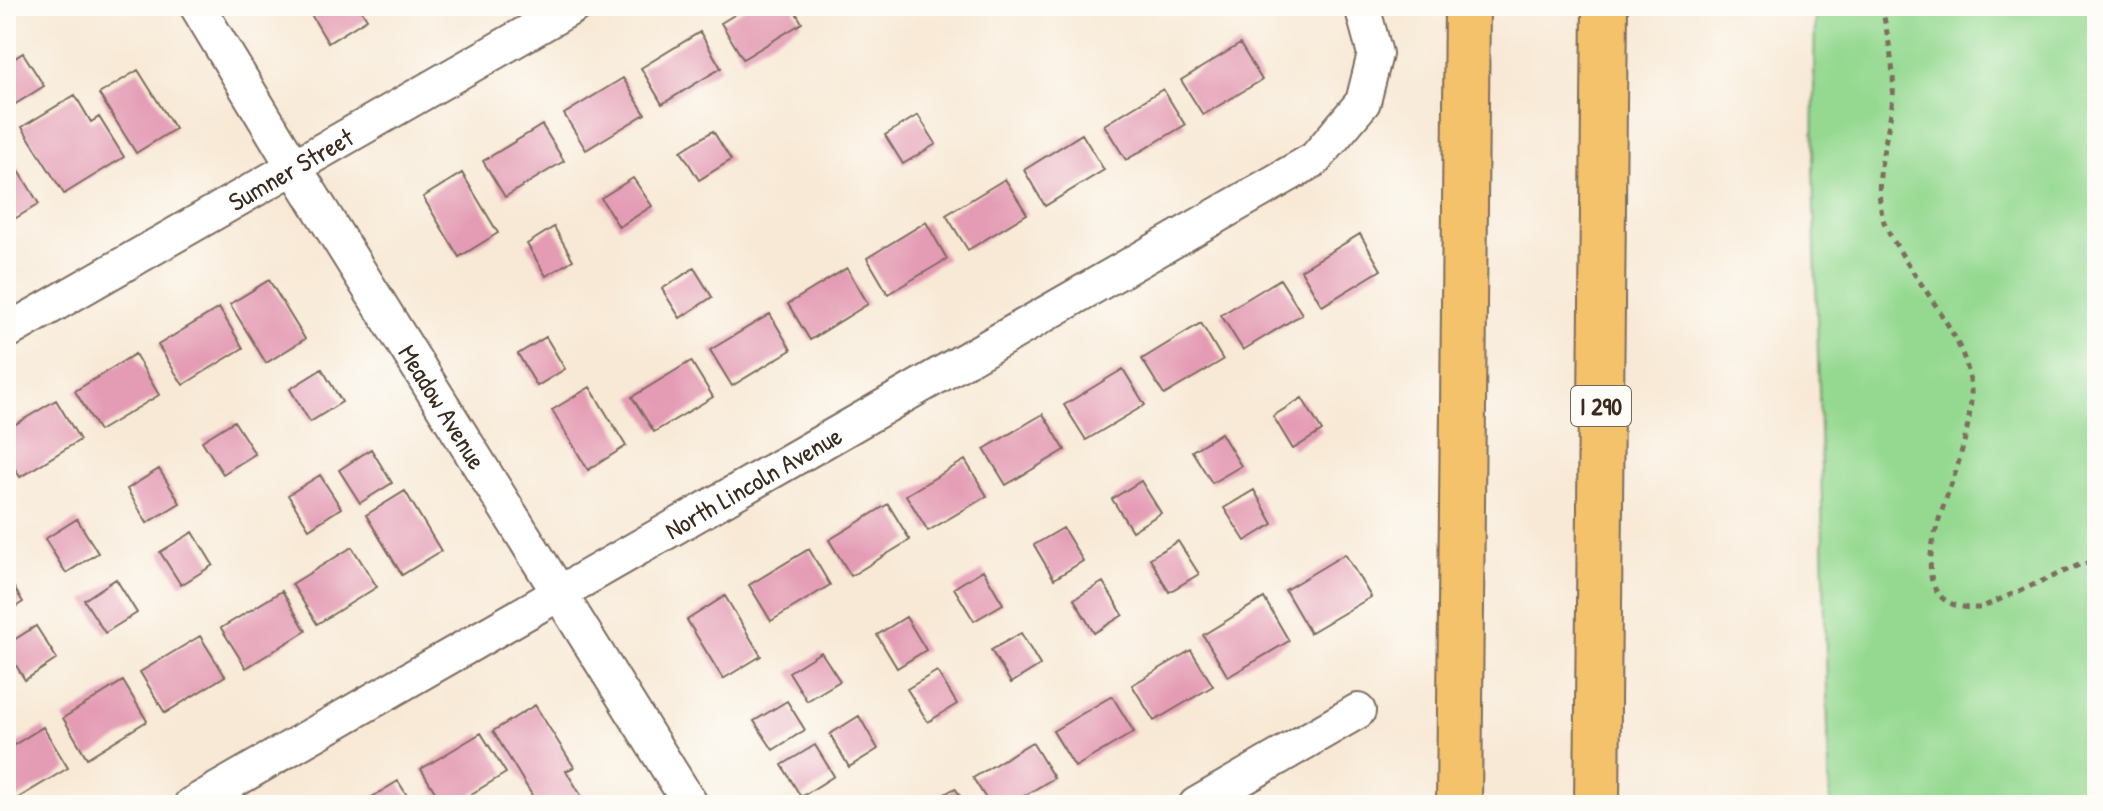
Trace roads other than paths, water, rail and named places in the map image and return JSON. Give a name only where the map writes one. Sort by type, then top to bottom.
[{"type":"highway","points":[[1459,805],[1467,6]]},
{"type":"highway","name":"I 290","points":[[1597,805],[1605,6]]},
{"type":"street","name":"Meadow Avenue","points":[[197,6],[691,805]]},
{"type":"street","name":"Sumner Street","points":[[6,332],[574,6]]},
{"type":"street","name":"North Lincoln Avenue","points":[[191,805],[1315,159],[1363,102],[1375,54],[1362,6]]},
{"type":"street","points":[[1196,805],[1358,711]]}]
